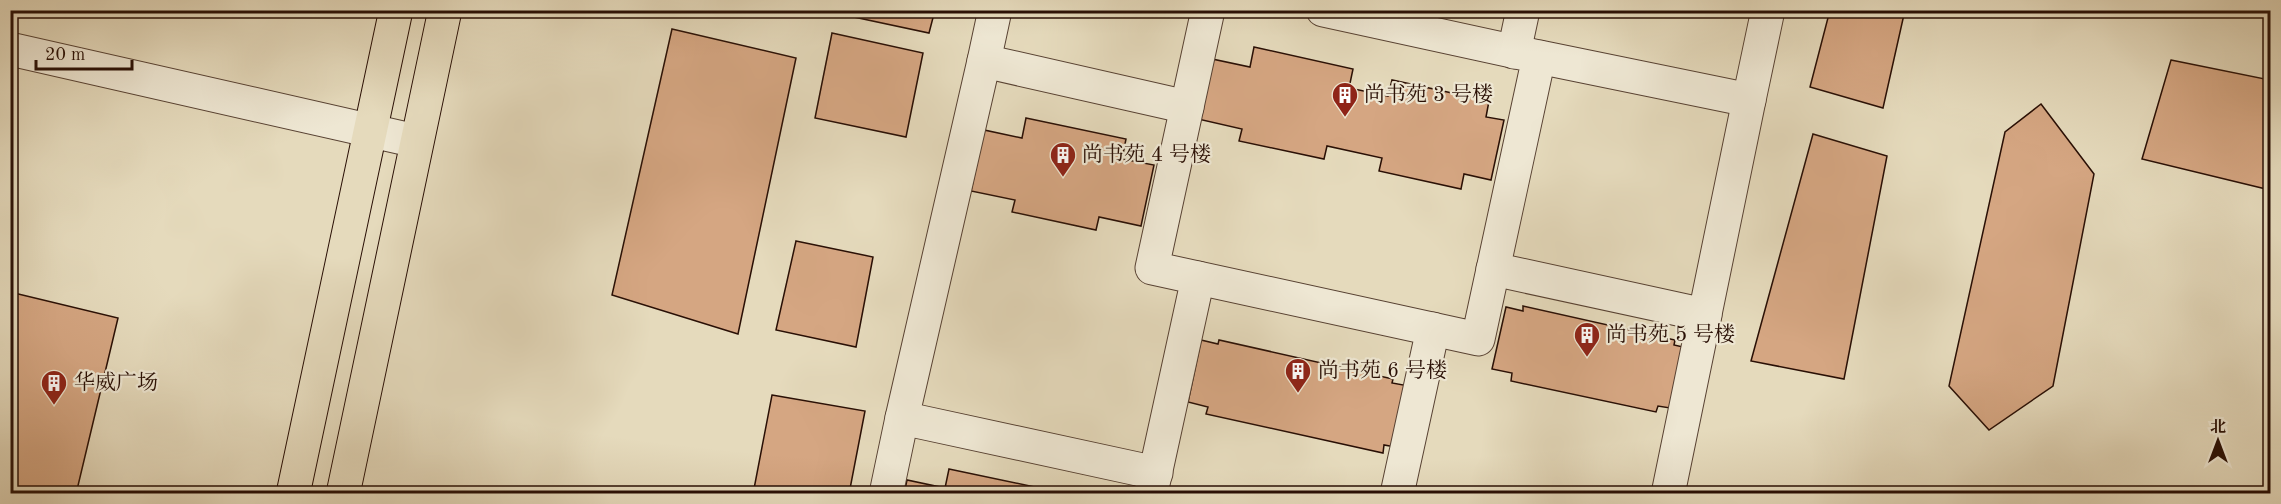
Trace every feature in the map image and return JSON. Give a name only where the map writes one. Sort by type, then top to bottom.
[{"type":"main road","points":[[293,494],[396,10]]},
{"type":"main road","points":[[343,494],[445,10]]},
{"type":"street","points":[[886,494],[995,10]]},
{"type":"street","points":[[1208,10],[1152,268],[1478,339],[1493,269],[1527,55],[1523,10]]},
{"type":"street","points":[[1323,10],[1527,55],[1749,100]]},
{"type":"street","points":[[1668,494],[1768,10]]},
{"type":"street","points":[[10,49],[416,141]]},
{"type":"street","points":[[984,60],[1187,107]]},
{"type":"street","points":[[1493,269],[1705,315]]},
{"type":"street","points":[[902,418],[1153,483],[1198,278]]},
{"type":"street","points":[[1397,494],[1433,329]]},
{"type":"building","points":[[821,10],[935,10],[929,33]]},
{"type":"building","points":[[1830,10],[1905,10],[1883,108],[1810,87]]},
{"type":"building","points":[[672,29],[796,58],[738,334],[612,295]]},
{"type":"building","points":[[832,33],[923,53],[906,137],[815,118]]},
{"type":"building","name":"尚书苑 3 号楼","points":[[1254,47],[1353,69],[1349,88],[1388,96],[1392,80],[1489,101],[1486,117],[1504,120],[1491,180],[1464,174],[1461,189],[1379,171],[1382,158],[1327,146],[1324,159],[1239,141],[1242,129],[1198,119],[1212,59],[1250,67]]},
{"type":"building","points":[[2171,60],[2270,80],[2270,190],[2142,159]]},
{"type":"building","points":[[2041,104],[2094,174],[2053,386],[1989,430],[1949,386],[2005,132]]},
{"type":"building","name":"尚书苑 4 号楼","points":[[1026,118],[1126,139],[1122,159],[1154,165],[1141,226],[1099,217],[1096,230],[1012,212],[1015,200],[971,191],[984,130],[1022,138]]},
{"type":"building","points":[[1813,134],[1887,156],[1844,379],[1751,361]]},
{"type":"building","points":[[796,241],[873,257],[856,347],[776,330]]},
{"type":"building","name":"华威广场","points":[[10,292],[118,318],[76,494],[10,494]]},
{"type":"building","name":"尚书苑 5 号楼","points":[[1523,306],[1675,340],[1674,345],[1683,347],[1670,408],[1658,406],[1656,412],[1511,381],[1512,373],[1492,369],[1506,307],[1523,311]]},
{"type":"building","name":"尚书苑 6 号楼","points":[[1201,340],[1218,344],[1219,340],[1393,379],[1392,383],[1409,386],[1395,447],[1384,445],[1383,453],[1206,414],[1208,407],[1188,402]]},
{"type":"building","points":[[772,395],[865,411],[849,494],[753,494]]},
{"type":"building","points":[[949,469],[1049,490],[1048,494],[904,494],[907,480],[945,488]]},
{"type":"place","name":"尚书苑 3 号楼","points":[[1345,118]]},
{"type":"place","name":"尚书苑 4 号楼","points":[[1063,178]]},
{"type":"place","name":"尚书苑 5 号楼","points":[[1587,358]]},
{"type":"place","name":"尚书苑 6 号楼","points":[[1298,394]]},
{"type":"place","name":"华威广场","points":[[54,406]]}]
